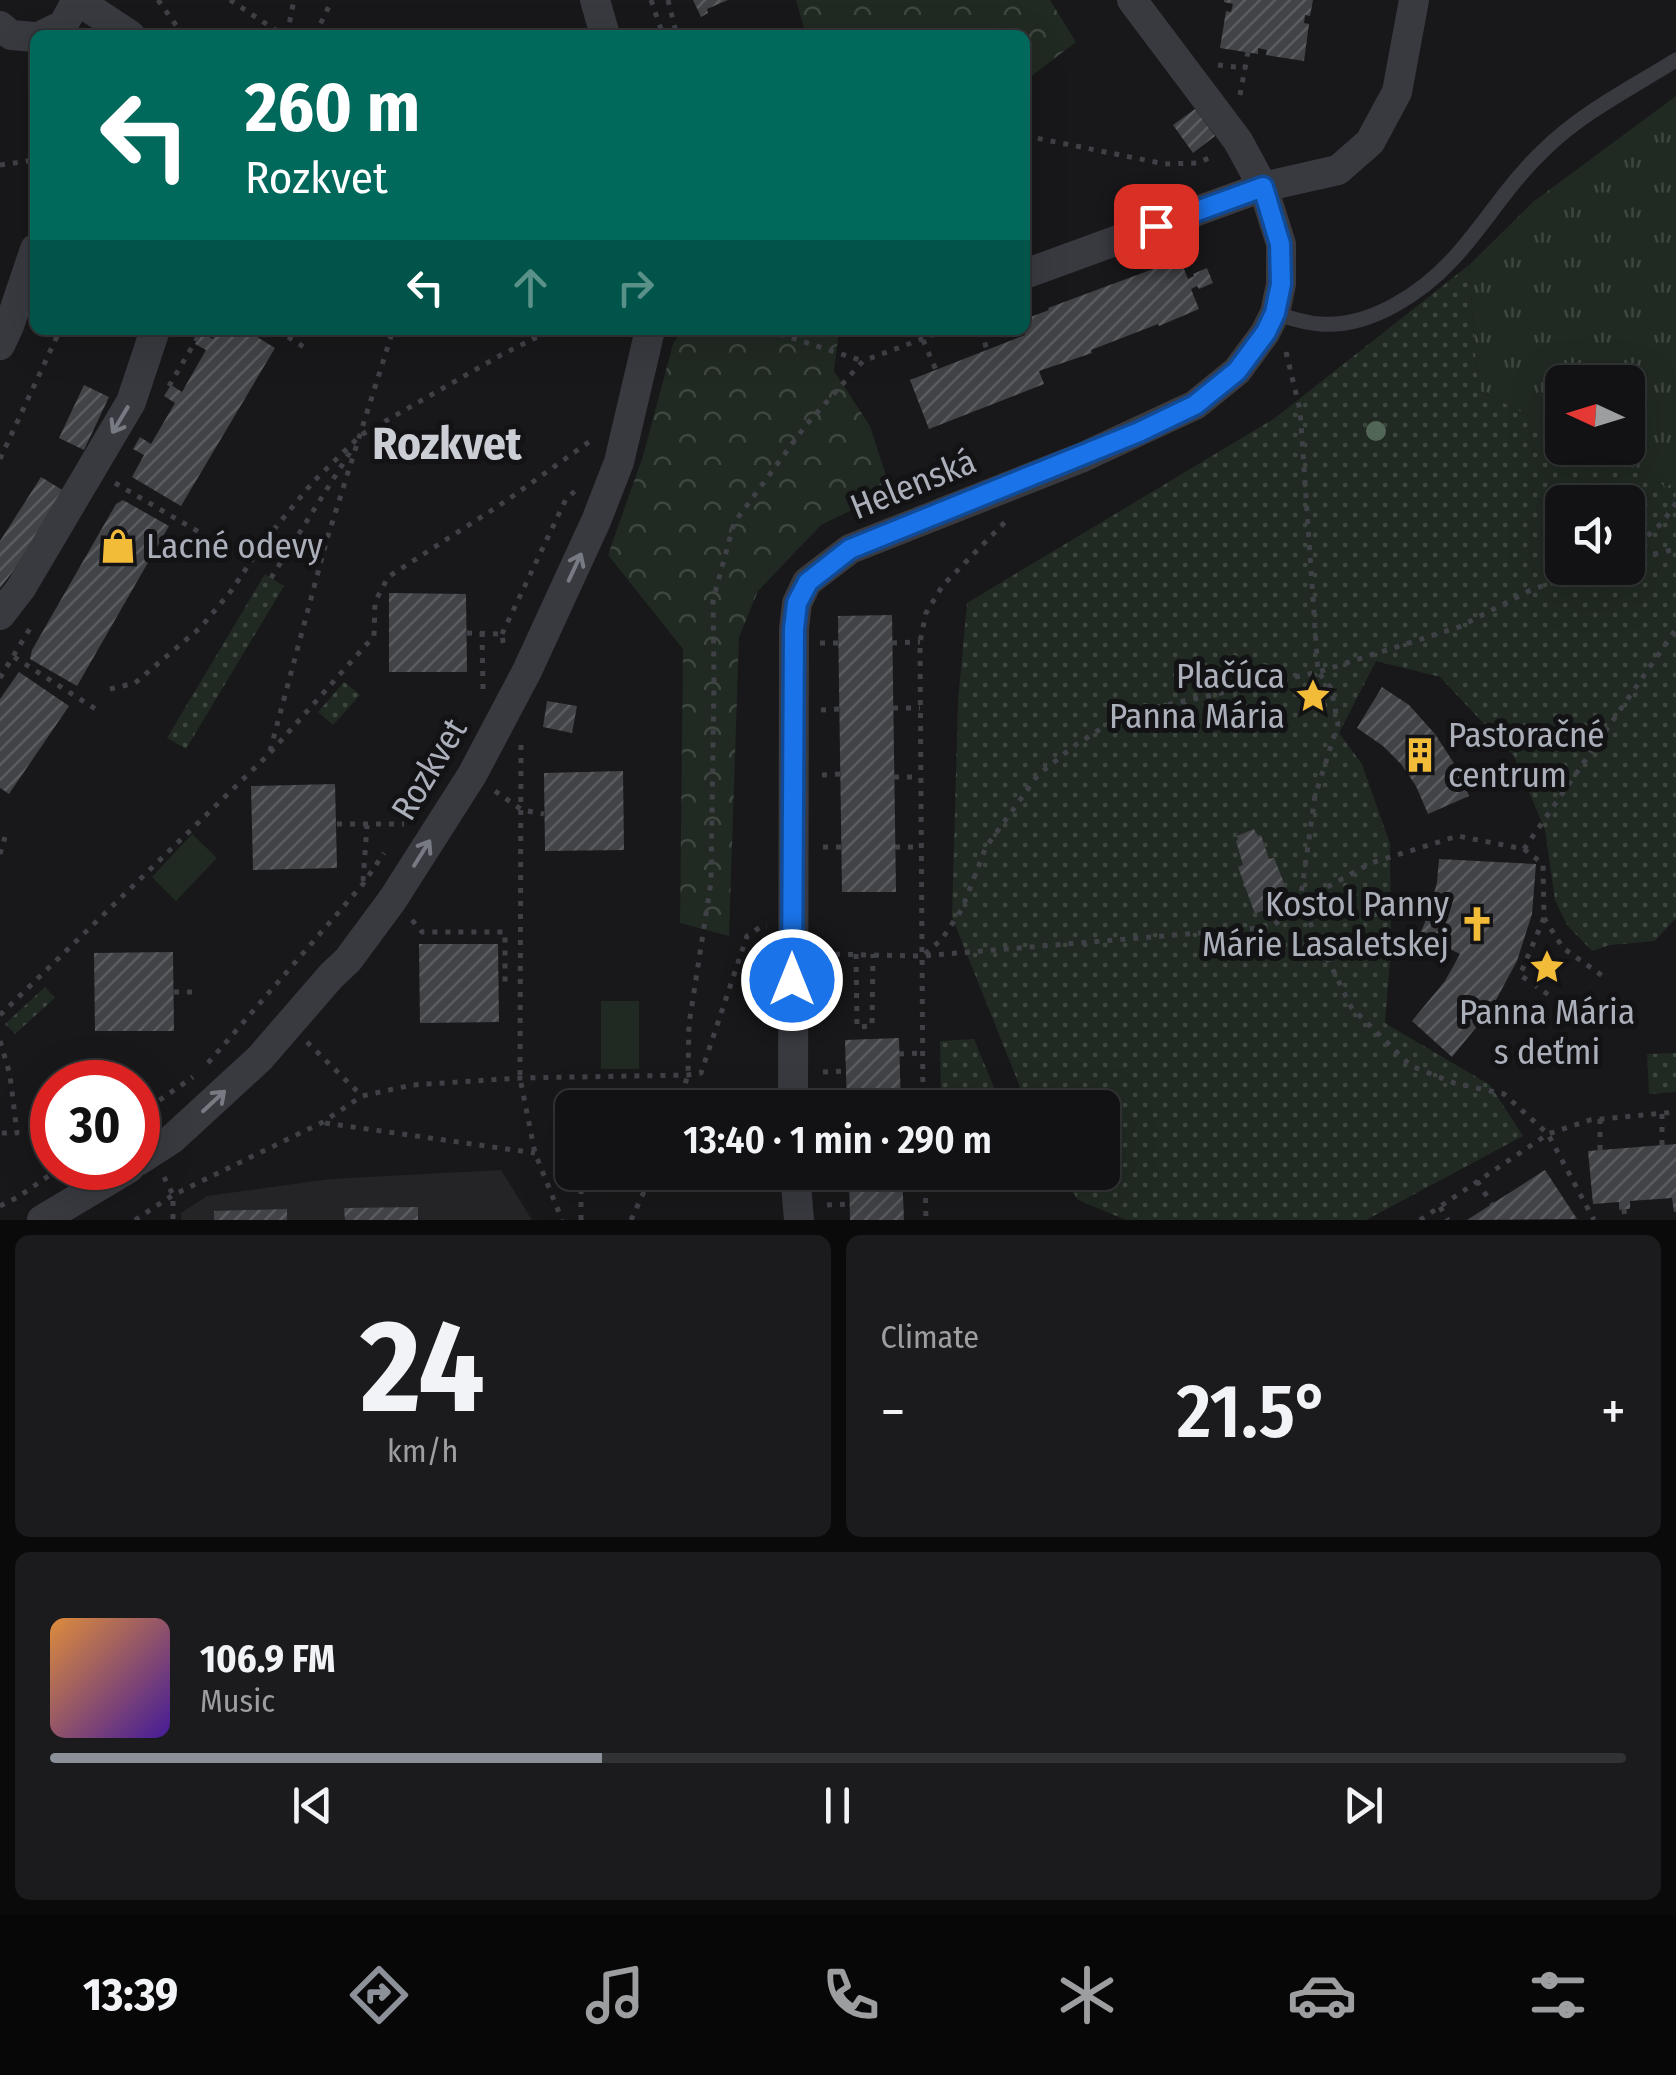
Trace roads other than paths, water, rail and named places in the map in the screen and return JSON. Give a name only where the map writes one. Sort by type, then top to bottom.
[{"type":"street","points":[[52,30],[63,24],[77,0],[122,30]]},
{"type":"street","points":[[595,0],[604,30]]},
{"type":"street","name":"Helenská","points":[[794,1090],[794,629],[797,603],[808,582],[850,549],[1083,456],[1195,405],[1237,371],[1275,313],[1281,284],[1280,244],[1263,187],[1241,145],[1132,0]]},
{"type":"street","points":[[1030,272],[1263,187],[1338,170],[1370,142],[1397,92],[1414,0]]},
{"type":"street","points":[[0,26],[11,35],[30,37]]},
{"type":"street","points":[[0,345],[30,263]]},
{"type":"street","points":[[0,615],[21,588],[130,402],[153,335]]},
{"type":"street","name":"Rozkvet","points":[[160,1147],[260,1058],[348,960],[394,898],[472,775],[541,641],[596,521],[619,462],[649,335]]},
{"type":"street","name":"Rozkvet","points":[[42,1220],[90,1190]]},
{"type":"lane","points":[[1275,313],[1319,324],[1339,324],[1380,312],[1412,294],[1456,256],[1545,148],[1579,120],[1676,60]]},
{"type":"place","name":"Lacné odevy","points":[[118,546]]},
{"type":"place","name":"Plačúca Panna Mária","points":[[1313,696]]},
{"type":"place","name":"Pastoračné centrum","points":[[1420,755]]},
{"type":"place","name":"Kostol Panny Márie Lasaletskej","points":[[1477,924]]},
{"type":"place","name":"Panna Mária s deťmi","points":[[1547,967]]},
{"type":"district","name":"Rozkvet","points":[[447,443]]}]
